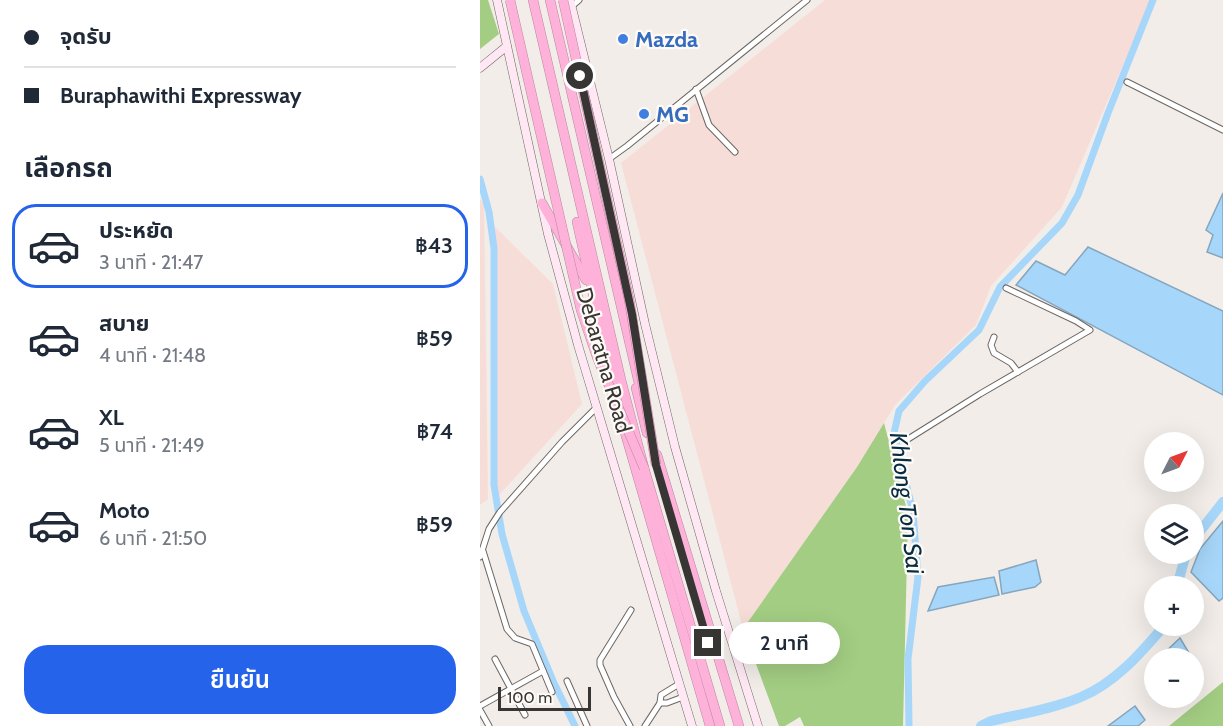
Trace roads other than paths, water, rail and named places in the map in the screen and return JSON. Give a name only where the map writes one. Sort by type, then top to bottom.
[{"type":"highway","points":[[510,0],[581,310],[597,357],[644,468]]},
{"type":"highway","name":"Debaratna Road","points":[[527,0],[590,287],[640,488],[710,726]]},
{"type":"highway","points":[[533,0],[602,300],[644,468],[720,726]]},
{"type":"highway","points":[[548,0],[594,214],[656,465],[733,726]]},
{"type":"highway","name":"Debaratna Road","points":[[548,0],[632,358],[660,465],[739,726]]},
{"type":"highway","points":[[563,0],[631,309],[656,465]]},
{"type":"highway","points":[[542,203],[590,287]]},
{"type":"main road","name":"Debaratna Road","points":[[496,0],[548,234],[578,345],[693,726]]},
{"type":"main road","name":"Debaratna Road","points":[[571,3],[675,447],[758,726]]},
{"type":"main road","points":[[480,68],[507,46]]},
{"type":"street","points":[[571,3],[579,0]]},
{"type":"street","points":[[609,159],[807,0]]},
{"type":"street","points":[[1127,82],[1223,130]]},
{"type":"street","points":[[696,89],[709,125],[735,152]]},
{"type":"street","points":[[905,441],[1090,330],[1006,288]]},
{"type":"street","points":[[994,337],[991,345],[994,353],[1011,363],[1018,372]]},
{"type":"street","points":[[552,692],[532,644],[512,635],[507,629],[481,554],[494,519],[562,442],[598,406]]},
{"type":"street","points":[[630,726],[614,697],[600,660],[631,610]]},
{"type":"street","points":[[495,659],[525,715]]},
{"type":"street","points":[[489,726],[480,708],[543,671]]},
{"type":"street","points":[[567,681],[587,726]]},
{"type":"street","points":[[645,726],[660,703],[661,695],[679,684]]},
{"type":"street","points":[[660,703],[683,697]]},
{"type":"water","points":[[1223,193],[1223,258],[1207,252],[1213,235],[1206,230]]},
{"type":"water","points":[[1088,247],[1223,311],[1223,395],[1016,285],[1036,261],[1065,275]]},
{"type":"water","points":[[1223,521],[1223,598],[1219,601],[1204,585],[1204,576],[1195,576],[1191,572],[1194,564],[1204,564],[1204,544]]},
{"type":"water","points":[[1036,560],[1041,582],[1035,587],[1002,594],[999,571]]},
{"type":"water","points":[[994,577],[999,595],[928,611],[938,587]]},
{"type":"water","points":[[1180,638],[1186,648],[1170,648]]},
{"type":"water","points":[[1135,706],[1145,720],[1138,726],[1108,726]]},
{"type":"waterway","name":"Khlong Ton Sai","points":[[909,726],[908,659],[918,577],[913,512],[894,433],[899,411],[925,381],[979,330],[1000,287],[1062,223],[1078,195],[1153,0]]},
{"type":"waterway","points":[[480,179],[489,212],[494,248],[494,485],[502,534],[524,611],[575,726]]},
{"type":"waterway","points":[[1204,526],[1223,502]]},
{"type":"waterway","points":[[1180,576],[1183,564]]},
{"type":"waterway","points":[[981,726],[991,721],[1059,705],[1093,691],[1116,676],[1155,636]]},
{"type":"place","name":"Mazda","points":[[623,39]]},
{"type":"place","name":"MG","points":[[644,114]]}]
